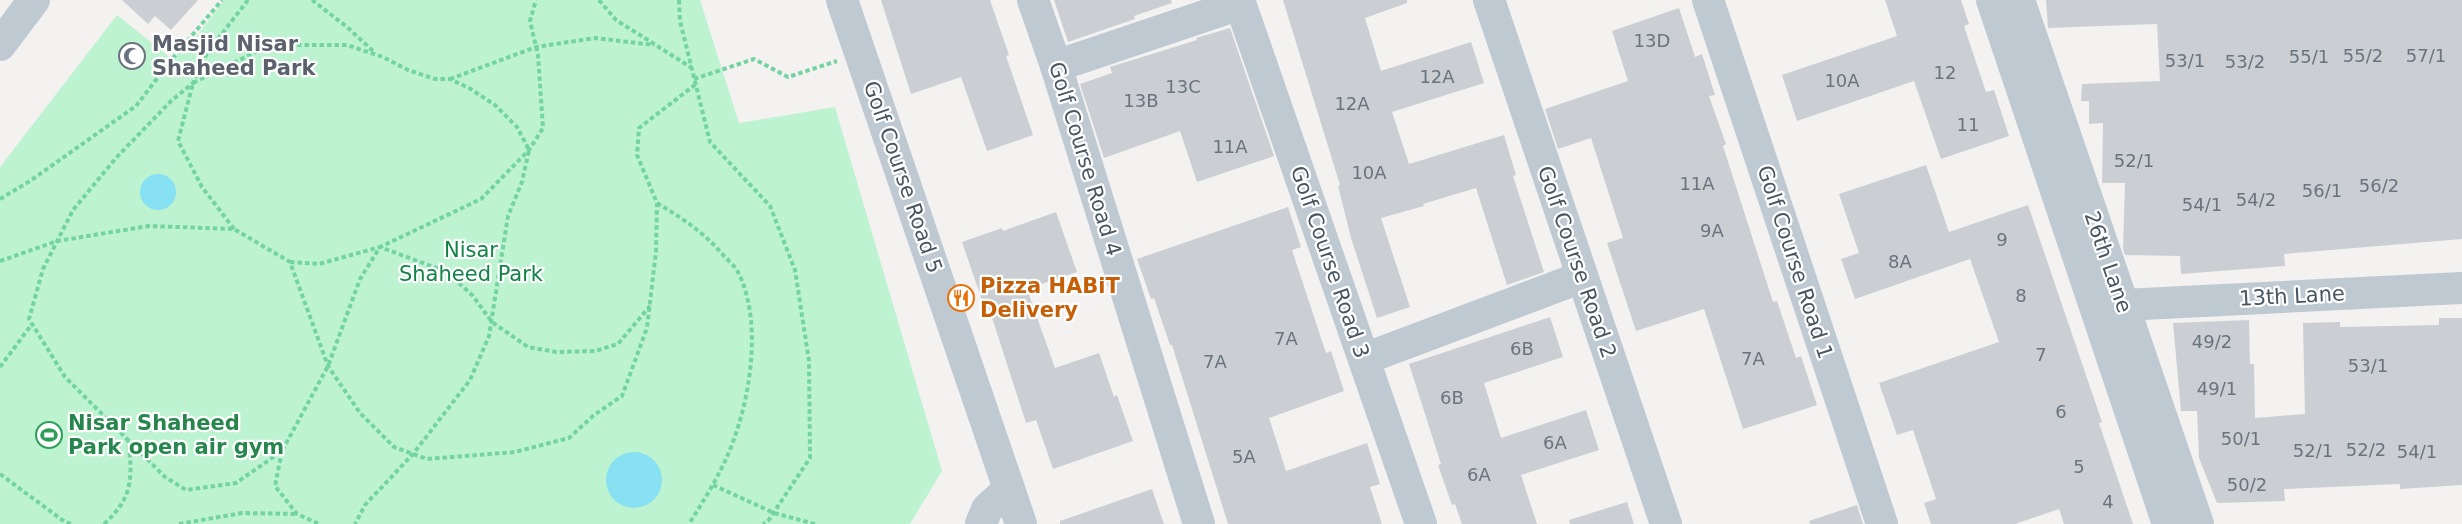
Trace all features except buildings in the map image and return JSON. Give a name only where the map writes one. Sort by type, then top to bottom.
[{"type":"street","points":[[0,45],[34,0]]},
{"type":"street","name":"Golf Course Road 5","points":[[842,0],[1021,524]]},
{"type":"street","name":"Golf Course Road 4","points":[[1033,0],[1056,66],[1199,524]]},
{"type":"street","name":"Golf Course Road 2","points":[[1489,0],[1666,524]]},
{"type":"street","name":"Golf Course Road 1","points":[[1708,0],[1882,524]]},
{"type":"street","points":[[1992,0],[2169,524]]},
{"type":"street","name":"26th Lane","points":[[2019,0],[2198,524]]},
{"type":"street","points":[[1056,66],[1240,2]]},
{"type":"street","name":"Golf Course Road 3","points":[[1240,2],[1420,524]]},
{"type":"street","points":[[1364,359],[1582,277]]},
{"type":"street","name":"13th Lane","points":[[2123,305],[2462,288]]},
{"type":"street","points":[[981,524],[987,509],[1009,489]]},
{"type":"path","points":[[0,199],[30,181],[136,106],[222,0]]},
{"type":"path","points":[[248,0],[207,53],[193,84],[178,141],[202,186],[234,229],[290,262],[319,264],[380,247],[481,199],[529,150],[543,128],[536,47],[530,21],[536,0]]},
{"type":"path","points":[[312,0],[347,27],[376,54]]},
{"type":"path","points":[[599,0],[616,20],[692,69]]},
{"type":"path","points":[[680,0],[680,21],[710,142],[770,206],[795,270],[809,361],[810,458],[768,522],[764,524]]},
{"type":"path","points":[[282,451],[236,483],[186,490],[165,477],[65,377],[29,319],[43,269],[73,210],[116,158],[171,101],[193,84],[270,45],[346,45],[376,54],[408,70],[435,79],[450,79],[536,47],[595,38],[654,45]]},
{"type":"path","points":[[694,79],[754,59],[788,77],[861,53]]},
{"type":"path","points":[[355,524],[365,505],[413,454],[470,380],[489,336],[508,216],[522,182],[529,150],[517,127],[495,105],[450,79]]},
{"type":"path","points":[[290,262],[328,366],[360,413],[394,447],[427,459],[514,452],[569,438],[594,415],[622,396],[647,328],[656,251],[657,203],[637,155],[639,128],[696,84]]},
{"type":"path","points":[[657,203],[684,219],[710,239],[739,272],[751,311],[751,364],[741,417],[726,459],[689,524]]},
{"type":"path","points":[[0,261],[57,241],[149,226],[234,229]]},
{"type":"path","points":[[380,247],[447,272],[473,296],[492,322],[528,347],[556,352],[595,351],[618,344],[650,306]]},
{"type":"path","points":[[297,514],[275,486],[282,451],[328,366],[360,279],[380,247]]},
{"type":"path","points":[[0,367],[32,324]]},
{"type":"path","points":[[104,524],[127,498],[132,470],[128,440]]},
{"type":"path","points":[[0,474],[65,522],[72,524]]},
{"type":"path","points":[[713,485],[774,513],[814,524]]},
{"type":"path","points":[[179,524],[242,513],[297,514],[319,524]]},
{"type":"green space","name":"Nisar Shaheed Park","points":[[224,0],[700,0],[739,123],[835,107],[942,471],[910,524],[0,524],[0,167],[117,15],[172,59],[193,41]]},
{"type":"water","points":[[158,174],[170,180],[176,192],[170,204],[158,210],[146,204],[140,192],[146,180]]},
{"type":"water","points":[[634,452],[645,454],[654,460],[660,469],[662,480],[660,491],[654,500],[645,506],[634,508],[623,506],[614,500],[608,491],[606,480],[608,469],[614,460],[623,454]]},
{"type":"place","name":"Masjid Nisar Shaheed Park","points":[[132,56]]},
{"type":"place","name":"Pizza HABiT Delivery","points":[[961,298]]},
{"type":"place","name":"Nisar Shaheed Park open air gym","points":[[49,435]]}]
